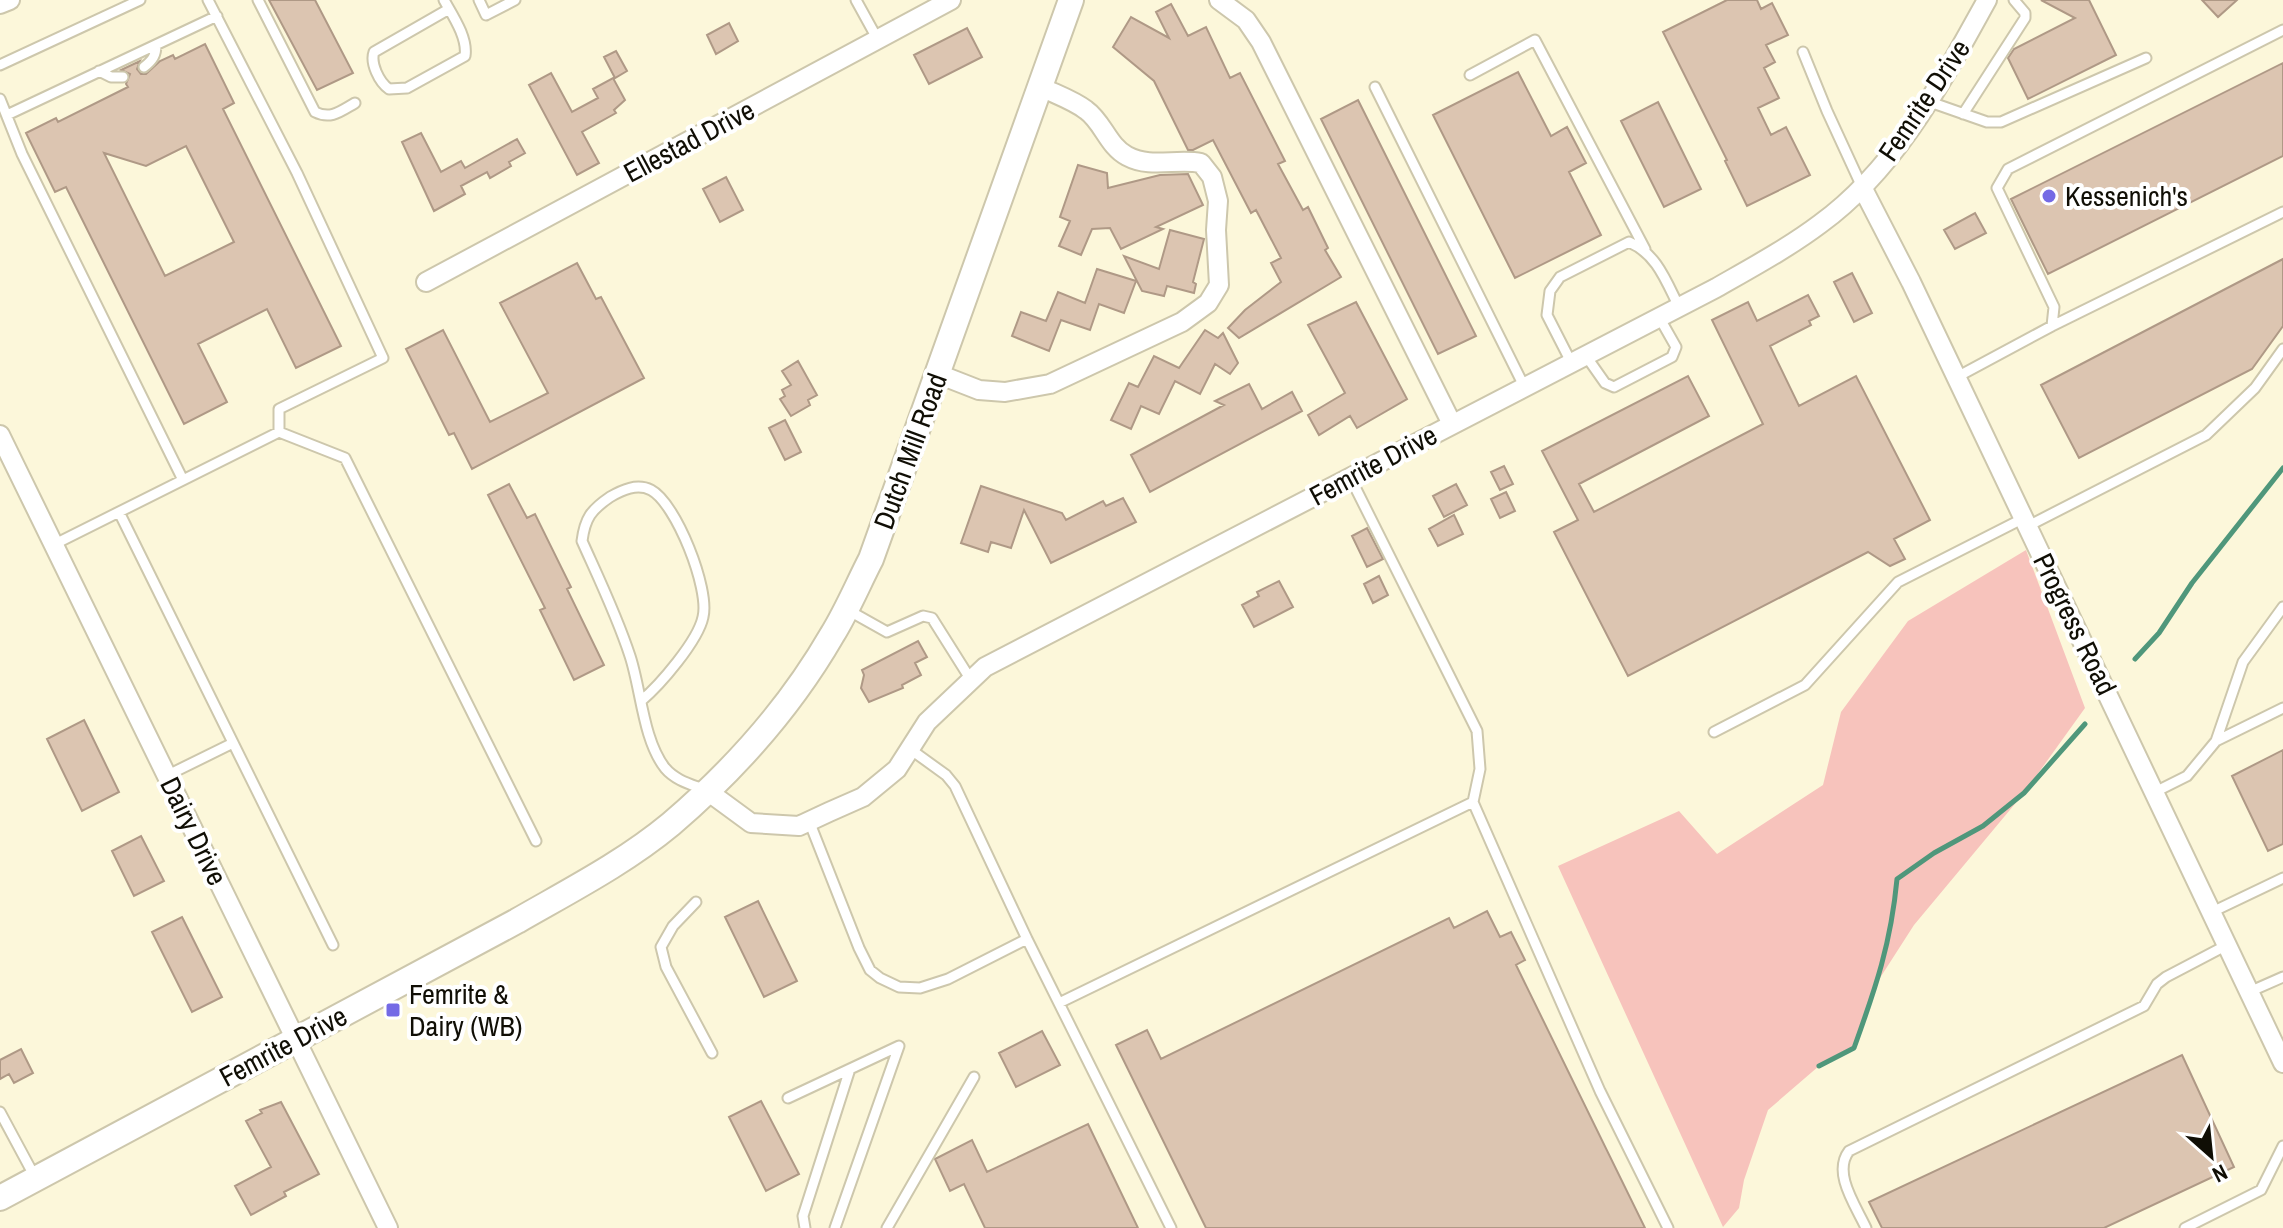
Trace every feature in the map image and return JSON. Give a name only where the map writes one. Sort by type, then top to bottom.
[{"type":"street","points":[[0,4],[10,0]]},
{"type":"street","name":"Ellestad Drive","points":[[426,282],[951,0]]},
{"type":"street","name":"Dutch Mill Road","points":[[647,842],[731,766],[784,706],[832,635],[871,559],[1071,0]]},
{"type":"street","points":[[1219,0],[1246,20],[1261,42],[1452,424]]},
{"type":"street","name":"Femrite Drive","points":[[706,790],[751,823],[799,826],[863,797],[897,769],[927,722],[985,667],[1679,307],[1782,250],[1821,224],[1862,187],[1930,102],[1987,0]]},
{"type":"street","points":[[938,374],[979,390],[1005,392],[1050,384],[1182,322],[1208,303],[1219,285],[1218,201],[1212,177],[1201,163],[1149,164],[1127,156],[1113,146],[1087,110],[1041,87]]},
{"type":"street","name":"Progress Road","points":[[1862,187],[1957,377],[2283,1063]]},
{"type":"street","name":"Dairy Drive","points":[[0,435],[388,1228]]},
{"type":"street","name":"Femrite Drive","points":[[0,1198],[517,921],[647,842]]},
{"type":"lane","points":[[0,65],[140,0]]},
{"type":"lane","points":[[208,0],[297,173],[383,358],[279,409],[279,432]]},
{"type":"lane","points":[[258,0],[315,112],[331,116],[355,103]]},
{"type":"lane","points":[[479,0],[486,15],[515,0]]},
{"type":"lane","points":[[856,0],[878,40]]},
{"type":"lane","points":[[1963,114],[2025,18],[2025,13],[2014,0]]},
{"type":"lane","points":[[447,4],[466,44],[465,56],[407,88],[389,89],[372,60],[374,52],[447,4]]},
{"type":"lane","points":[[7,115],[217,16]]},
{"type":"lane","points":[[2052,326],[2054,307],[1997,188],[2008,169],[2283,30]]},
{"type":"lane","points":[[1470,75],[1535,40],[1679,307]]},
{"type":"lane","points":[[144,67],[152,62],[156,45]]},
{"type":"lane","points":[[1803,52],[1862,187]]},
{"type":"lane","points":[[1930,102],[1987,122],[2001,122],[2146,58]]},
{"type":"lane","points":[[99,71],[111,77],[123,77]]},
{"type":"lane","points":[[1375,87],[1524,386]]},
{"type":"lane","points":[[0,99],[22,154],[183,480]]},
{"type":"lane","points":[[1957,377],[2052,326],[2283,212]]},
{"type":"lane","points":[[1645,249],[1629,242],[1560,277],[1550,291],[1547,315],[1578,359],[1614,387],[1672,357],[1676,347],[1659,317]]},
{"type":"lane","points":[[1714,732],[1805,685],[1898,582],[2206,435],[2255,388],[2283,349]]},
{"type":"lane","points":[[53,545],[279,432],[345,458],[536,841]]},
{"type":"lane","points":[[1350,477],[1477,731],[1480,769],[1473,802],[1600,1091],[1668,1228]]},
{"type":"lane","points":[[641,701],[683,654],[703,618],[704,592],[682,533],[665,502],[648,488],[624,488],[591,510],[584,523],[582,541],[630,657],[641,701],[648,728],[667,771],[684,782],[706,790]]},
{"type":"lane","points":[[119,512],[333,945]]},
{"type":"lane","points":[[2155,792],[2187,776],[2216,741],[2243,662],[2283,607]]},
{"type":"lane","points":[[845,609],[887,632],[923,616],[932,618],[971,680]]},
{"type":"lane","points":[[2216,741],[2283,708]]},
{"type":"lane","points":[[166,776],[233,743]]},
{"type":"lane","points":[[910,749],[946,775],[955,786],[1027,939],[1171,1228]]},
{"type":"lane","points":[[1059,1003],[1473,802]]},
{"type":"lane","points":[[809,821],[859,948],[870,970],[880,978],[899,987],[920,988],[948,979],[1027,939]]},
{"type":"lane","points":[[2212,912],[2283,878]]},
{"type":"lane","points":[[696,902],[673,926],[661,947],[666,967],[712,1053]]},
{"type":"lane","points":[[1866,1228],[1842,1175],[1849,1151],[2144,1006],[2157,984],[2166,977],[2227,945]]},
{"type":"lane","points":[[2249,992],[2283,977]]},
{"type":"lane","points":[[788,1098],[899,1046],[835,1228]]},
{"type":"lane","points":[[805,1228],[803,1216],[850,1069]]},
{"type":"lane","points":[[887,1228],[974,1077]]},
{"type":"lane","points":[[0,1112],[36,1179]]},
{"type":"lane","points":[[2185,1228],[2261,1190],[2283,1146]]},
{"type":"shaded area","points":[[2026,550],[2085,708],[2024,793],[1914,925],[1878,981],[1854,1048],[1819,1066],[1768,1110],[1744,1180],[1739,1208],[1723,1227],[1558,866],[1679,811],[1717,854],[1823,785],[1841,712],[1908,621]]},
{"type":"building","points":[[269,0],[315,0],[353,73],[317,90]]},
{"type":"building","points":[[1727,0],[1757,0],[1761,9],[1772,3],[1788,35],[1766,45],[1775,62],[1764,68],[1779,98],[1758,108],[1771,135],[1786,127],[1810,175],[1747,206],[1663,32]]},
{"type":"building","points":[[2041,0],[2089,0],[2116,55],[2028,99],[2008,58],[2014,49],[2075,18]]},
{"type":"building","points":[[2202,0],[2237,0],[2218,17]]},
{"type":"building","points":[[1171,4],[1188,36],[1206,27],[1230,78],[1240,73],[1285,161],[1278,164],[1303,210],[1308,207],[1328,248],[1325,250],[1341,277],[1239,338],[1228,328],[1245,310],[1281,282],[1271,263],[1281,258],[1256,210],[1251,213],[1213,140],[1188,150],[1154,81],[1113,47],[1131,17],[1169,38],[1156,12]]},
{"type":"building","points":[[729,23],[738,41],[716,54],[707,35]]},
{"type":"building","points":[[967,28],[982,57],[929,84],[914,55]]},
{"type":"building","points":[[205,44],[234,103],[223,109],[341,346],[296,368],[267,309],[198,344],[227,402],[184,424],[66,187],[55,192],[26,133],[56,118],[58,122],[128,87],[126,84],[130,74],[121,70],[140,61],[137,69],[141,74],[146,74],[160,61],[173,55],[175,59]],"holes":[[[186,146],[234,242],[165,276],[104,153],[146,166]]]},
{"type":"building","points":[[616,51],[627,71],[615,78],[604,57]]},
{"type":"building","points":[[2283,63],[2283,156],[2048,274],[2011,199]]},
{"type":"building","points":[[1518,72],[1551,136],[1567,127],[1586,163],[1569,172],[1601,235],[1515,278],[1433,115]]},
{"type":"building","points":[[551,73],[572,112],[598,98],[593,89],[613,78],[625,100],[614,110],[616,113],[582,132],[599,163],[577,175],[529,85]]},
{"type":"building","points":[[1358,100],[1476,336],[1438,354],[1321,119]]},
{"type":"building","points":[[1658,102],[1701,189],[1664,207],[1621,121]]},
{"type":"building","points":[[421,133],[441,172],[461,161],[465,168],[517,139],[525,153],[509,162],[511,166],[490,178],[487,172],[461,186],[465,194],[434,211],[402,142]]},
{"type":"building","points":[[1078,165],[1107,173],[1108,188],[1160,175],[1188,174],[1203,205],[1156,227],[1163,229],[1121,249],[1110,228],[1092,229],[1081,255],[1059,246],[1070,221],[1060,217]]},
{"type":"building","points":[[726,177],[743,210],[720,222],[703,189]]},
{"type":"building","points":[[1975,213],[1986,233],[1955,249],[1944,230]]},
{"type":"building","points":[[1170,230],[1204,239],[1193,282],[1196,284],[1194,293],[1167,286],[1164,296],[1142,291],[1124,256],[1159,269]]},
{"type":"building","points":[[2283,259],[2283,326],[2252,369],[2079,458],[2041,385]]},
{"type":"building","points":[[577,263],[596,299],[601,297],[644,378],[472,469],[454,433],[449,435],[406,349],[443,330],[490,422],[548,393],[500,303]]},
{"type":"building","points":[[1097,269],[1136,281],[1124,313],[1099,304],[1090,330],[1061,320],[1049,351],[1012,336],[1021,312],[1046,321],[1058,292],[1085,303]]},
{"type":"building","points":[[1852,273],[1872,313],[1854,322],[1834,282]]},
{"type":"building","points":[[1808,295],[1819,316],[1809,321],[1811,325],[1770,346],[1799,406],[1856,376],[1930,520],[1894,539],[1905,559],[1890,566],[1868,552],[1628,676],[1554,532],[1578,520],[1542,451],[1688,376],[1709,416],[1579,484],[1594,512],[1763,424],[1712,320],[1748,302],[1757,321]]},
{"type":"building","points":[[1356,302],[1407,399],[1357,428],[1350,416],[1319,435],[1308,415],[1345,393],[1308,325]]},
{"type":"building","points":[[1205,330],[1218,338],[1223,333],[1238,363],[1230,374],[1215,364],[1200,394],[1175,381],[1159,414],[1141,406],[1131,429],[1111,420],[1129,383],[1138,387],[1154,356],[1179,368]]},
{"type":"building","points":[[798,361],[817,395],[808,400],[810,405],[791,416],[780,399],[785,396],[782,390],[791,385],[782,371]]},
{"type":"building","points":[[1249,384],[1262,409],[1292,392],[1302,411],[1150,492],[1131,455],[1224,405],[1215,401]]},
{"type":"building","points":[[785,420],[801,452],[785,460],[769,428]]},
{"type":"building","points":[[1504,466],[1513,484],[1500,490],[1491,472]]},
{"type":"building","points":[[509,484],[527,518],[535,514],[571,587],[567,589],[604,665],[574,680],[540,610],[545,608],[488,495]]},
{"type":"building","points":[[1456,484],[1467,505],[1444,517],[1433,496]]},
{"type":"building","points":[[981,486],[1062,513],[1066,520],[1103,501],[1106,506],[1123,498],[1136,522],[1051,563],[1024,510],[1011,548],[991,542],[988,552],[961,543]]},
{"type":"building","points":[[1506,492],[1515,511],[1500,518],[1491,499]]},
{"type":"building","points":[[1454,515],[1463,534],[1438,546],[1429,529]]},
{"type":"building","points":[[1367,528],[1383,559],[1367,567],[1352,536]]},
{"type":"building","points":[[1379,576],[1388,595],[1373,603],[1364,584]]},
{"type":"building","points":[[1279,581],[1293,607],[1254,627],[1242,605],[1259,596],[1257,592]]},
{"type":"building","points":[[918,641],[927,657],[915,663],[921,675],[902,685],[903,688],[869,702],[861,688],[862,670]]},
{"type":"building","points":[[84,720],[119,792],[82,811],[47,739]]},
{"type":"building","points":[[2283,750],[2283,844],[2268,851],[2232,776]]},
{"type":"building","points":[[141,836],[164,881],[134,896],[112,851]]},
{"type":"building","points":[[758,901],[797,981],[764,997],[725,917]]},
{"type":"building","points":[[1487,911],[1500,937],[1511,932],[1525,960],[1516,965],[1645,1228],[1206,1228],[1116,1045],[1147,1030],[1161,1059],[1449,918],[1454,928]]},
{"type":"building","points":[[182,917],[222,997],[192,1012],[152,932]]},
{"type":"building","points":[[1042,1031],[1060,1065],[1016,1087],[999,1053]]},
{"type":"building","points":[[21,1049],[33,1073],[14,1083],[9,1074],[0,1079],[0,1060]]},
{"type":"building","points":[[2182,1055],[2234,1167],[2104,1228],[1882,1228],[1869,1202]]},
{"type":"building","points":[[761,1101],[799,1174],[766,1191],[729,1117]]},
{"type":"building","points":[[281,1102],[319,1174],[284,1192],[286,1196],[251,1215],[235,1186],[271,1167],[246,1121],[262,1113],[260,1110]]},
{"type":"building","points":[[1088,1124],[1138,1228],[985,1228],[964,1184],[950,1191],[935,1159],[972,1140],[987,1172]]},
{"type":"waterway","points":[[2135,659],[2159,633],[2192,583],[2283,468]]},
{"type":"waterway","points":[[1819,1066],[1854,1048],[1882,965],[1897,879],[1934,853],[1983,826],[2024,793],[2085,724]]},
{"type":"place","name":"Kessenich's","points":[[2049,196]]},
{"type":"place","name":"Femrite & Dairy (WB)","points":[[393,1010]]}]
